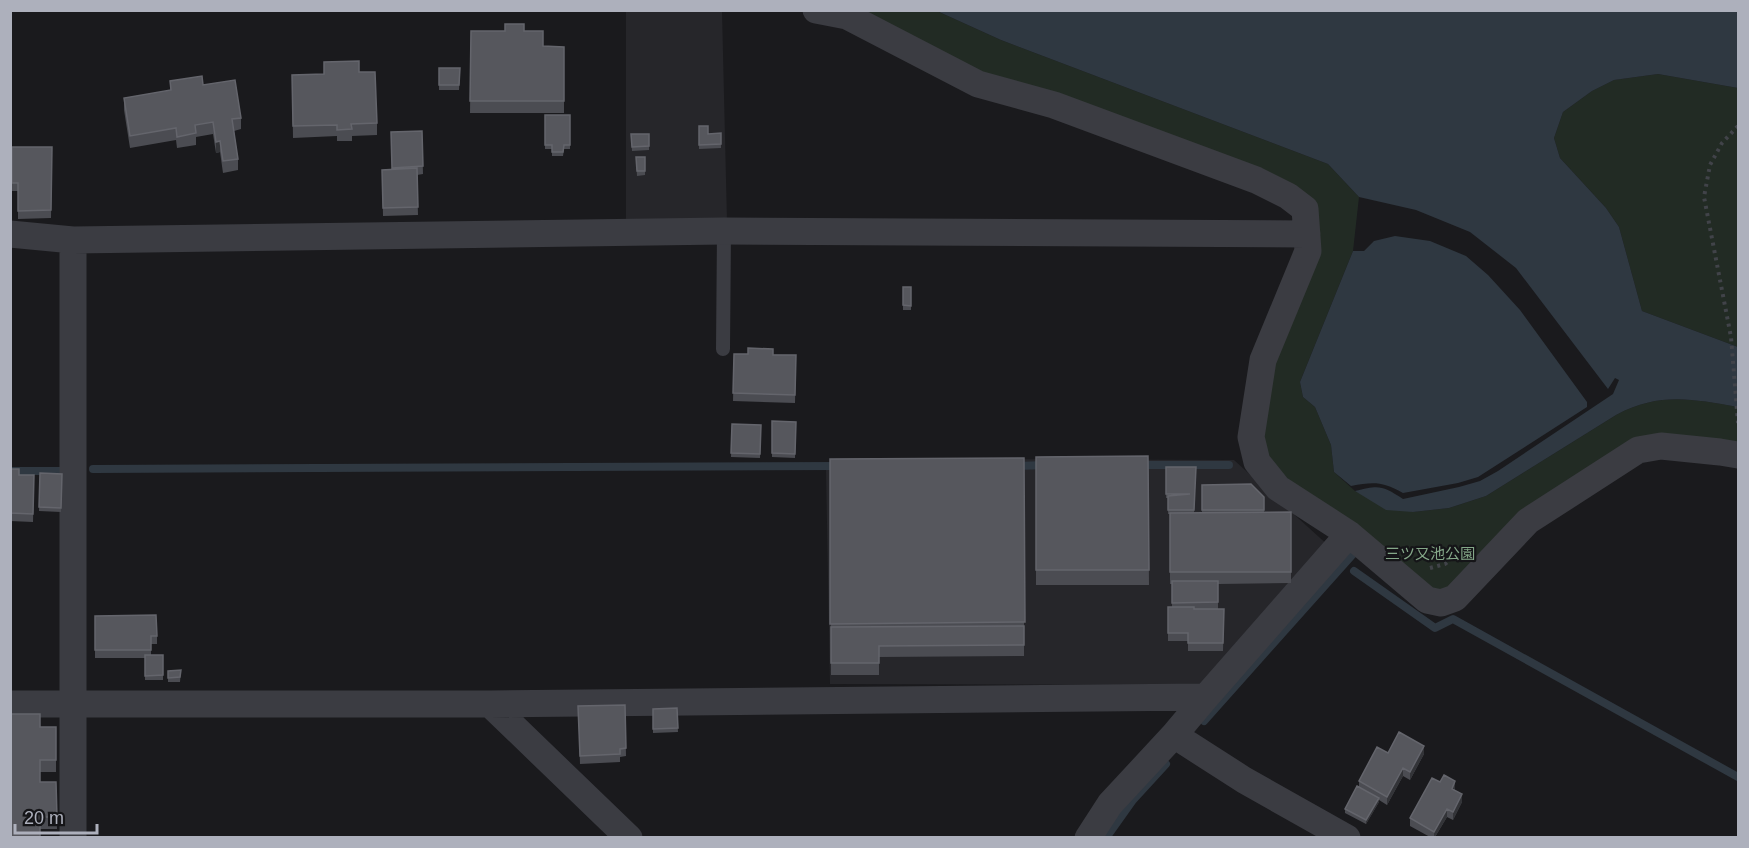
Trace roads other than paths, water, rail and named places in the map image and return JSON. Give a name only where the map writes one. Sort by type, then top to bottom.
[{"type":"street","points":[[816,10],[847,16],[978,84],[1054,105],[1256,180],[1288,196],[1305,209],[1308,251],[1263,360],[1251,437],[1257,462],[1278,488],[1349,534],[1426,600],[1441,603],[1455,598],[1527,520],[1638,450],[1661,446],[1738,455]]},
{"type":"street","points":[[10,234],[73,240],[724,231],[1307,234]]},
{"type":"street","points":[[73,240],[73,837]]},
{"type":"street","points":[[1088,837],[1110,804],[1174,735],[1349,534]]},
{"type":"street","points":[[10,704],[490,704],[1206,697]]},
{"type":"street","points":[[490,704],[629,837]]},
{"type":"street","points":[[1174,735],[1244,780],[1347,837]]},
{"type":"lane","points":[[723,349],[724,231]]},
{"type":"waterway","points":[[1015,466],[1047,465]]},
{"type":"waterway","points":[[1138,465],[1229,465]]},
{"type":"waterway","points":[[93,469],[840,466]]},
{"type":"waterway","points":[[10,471],[60,471]]},
{"type":"waterway","points":[[1204,721],[1353,554]]},
{"type":"waterway","points":[[1354,571],[1435,628],[1453,619],[1738,777]]},
{"type":"waterway","points":[[1106,838],[1133,800],[1166,764]]},
{"type":"park label","name":"三ツ又池公園","points":[[1430,553]]}]
